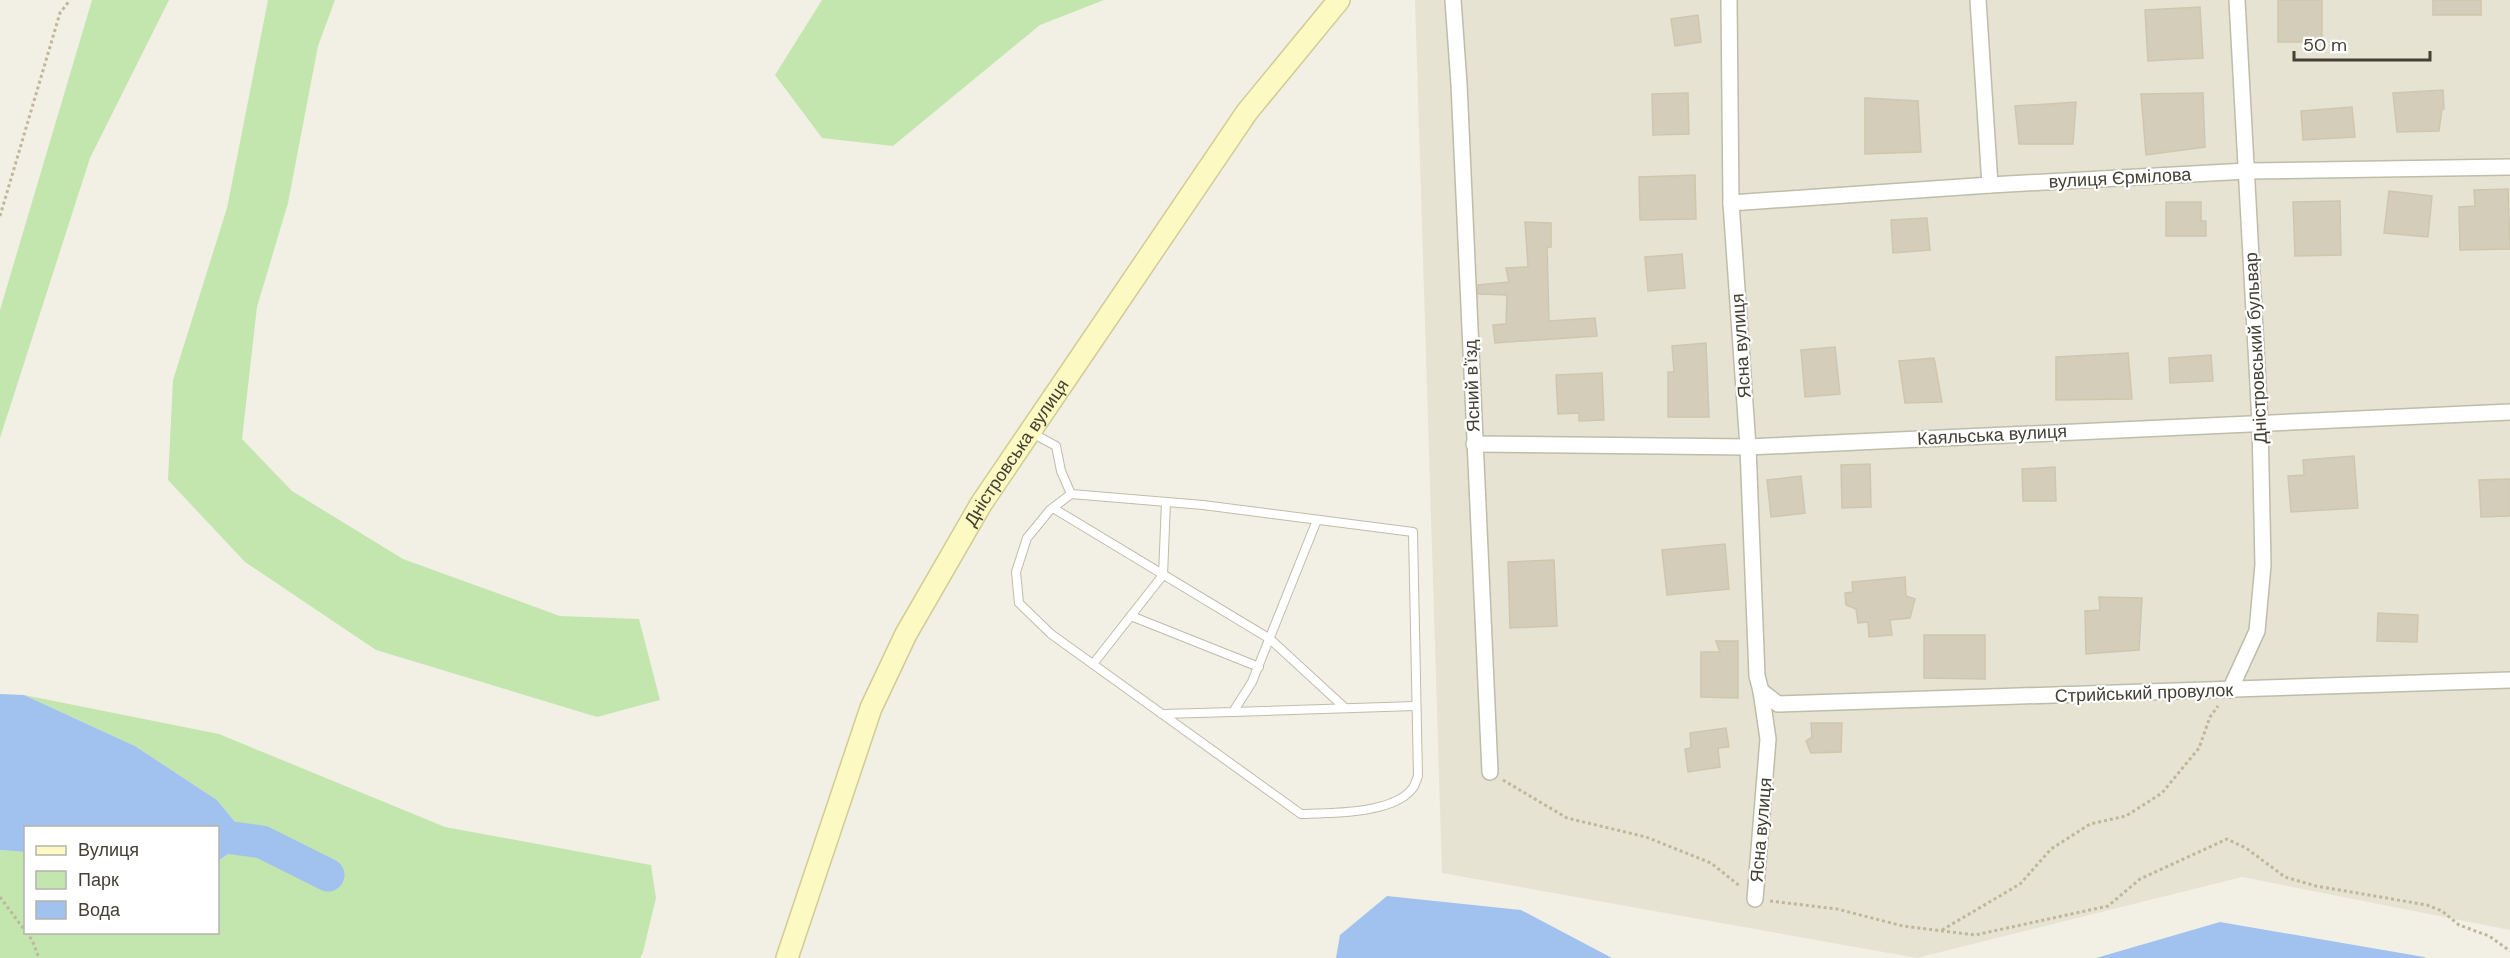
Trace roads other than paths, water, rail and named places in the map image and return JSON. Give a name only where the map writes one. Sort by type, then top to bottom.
[{"type":"street","name":"Дністровська вулиця","points":[[787,958],[871,708],[906,634],[981,504],[1247,112],[1339,0]]},
{"type":"street","name":"Ясний в'їзд","points":[[1453,0],[1459,84],[1490,772]]},
{"type":"street","name":"Ясна вулиця","points":[[1729,0],[1731,203],[1748,447],[1757,676],[1768,739],[1755,899]]},
{"type":"street","points":[[1978,0],[1990,184]]},
{"type":"street","name":"Дністровський бульвар","points":[[2230,690],[2257,631],[2263,565],[2260,422],[2237,0]]},
{"type":"street","name":"вулиця Єрмілова","points":[[1731,203],[1990,184],[2247,171],[2510,167]]},
{"type":"street","name":"Каяльська вулиця","points":[[1474,444],[1748,447],[2510,412]]},
{"type":"street","name":"Стрийський провулок","points":[[1761,691],[1778,704],[2510,680]]},
{"type":"lane","points":[[1030,432],[1056,446],[1061,471],[1071,494]]},
{"type":"lane","points":[[1071,494],[1166,502],[1413,532],[1418,776],[1412,789],[1395,802],[1350,812],[1301,814],[1051,634],[1019,603],[1016,572],[1028,538],[1053,508],[1071,494]]},
{"type":"lane","points":[[1093,664],[1163,575],[1166,502]]},
{"type":"lane","points":[[1053,508],[1270,639],[1345,708]]},
{"type":"lane","points":[[1233,712],[1259,667],[1317,520]]},
{"type":"lane","points":[[1131,616],[1259,667]]},
{"type":"lane","points":[[1162,714],[1415,706]]},
{"type":"water","points":[[0,694],[24,695],[135,746],[217,800],[249,839],[219,860],[219,826],[24,826],[24,852],[0,850]]},
{"type":"water","points":[[1387,896],[1521,910],[1612,958],[1336,958],[1340,935]]},
{"type":"water","points":[[2220,922],[2424,957],[2426,958],[2096,958]]},
{"type":"waterway","points":[[219,836],[262,842],[328,875]]}]
